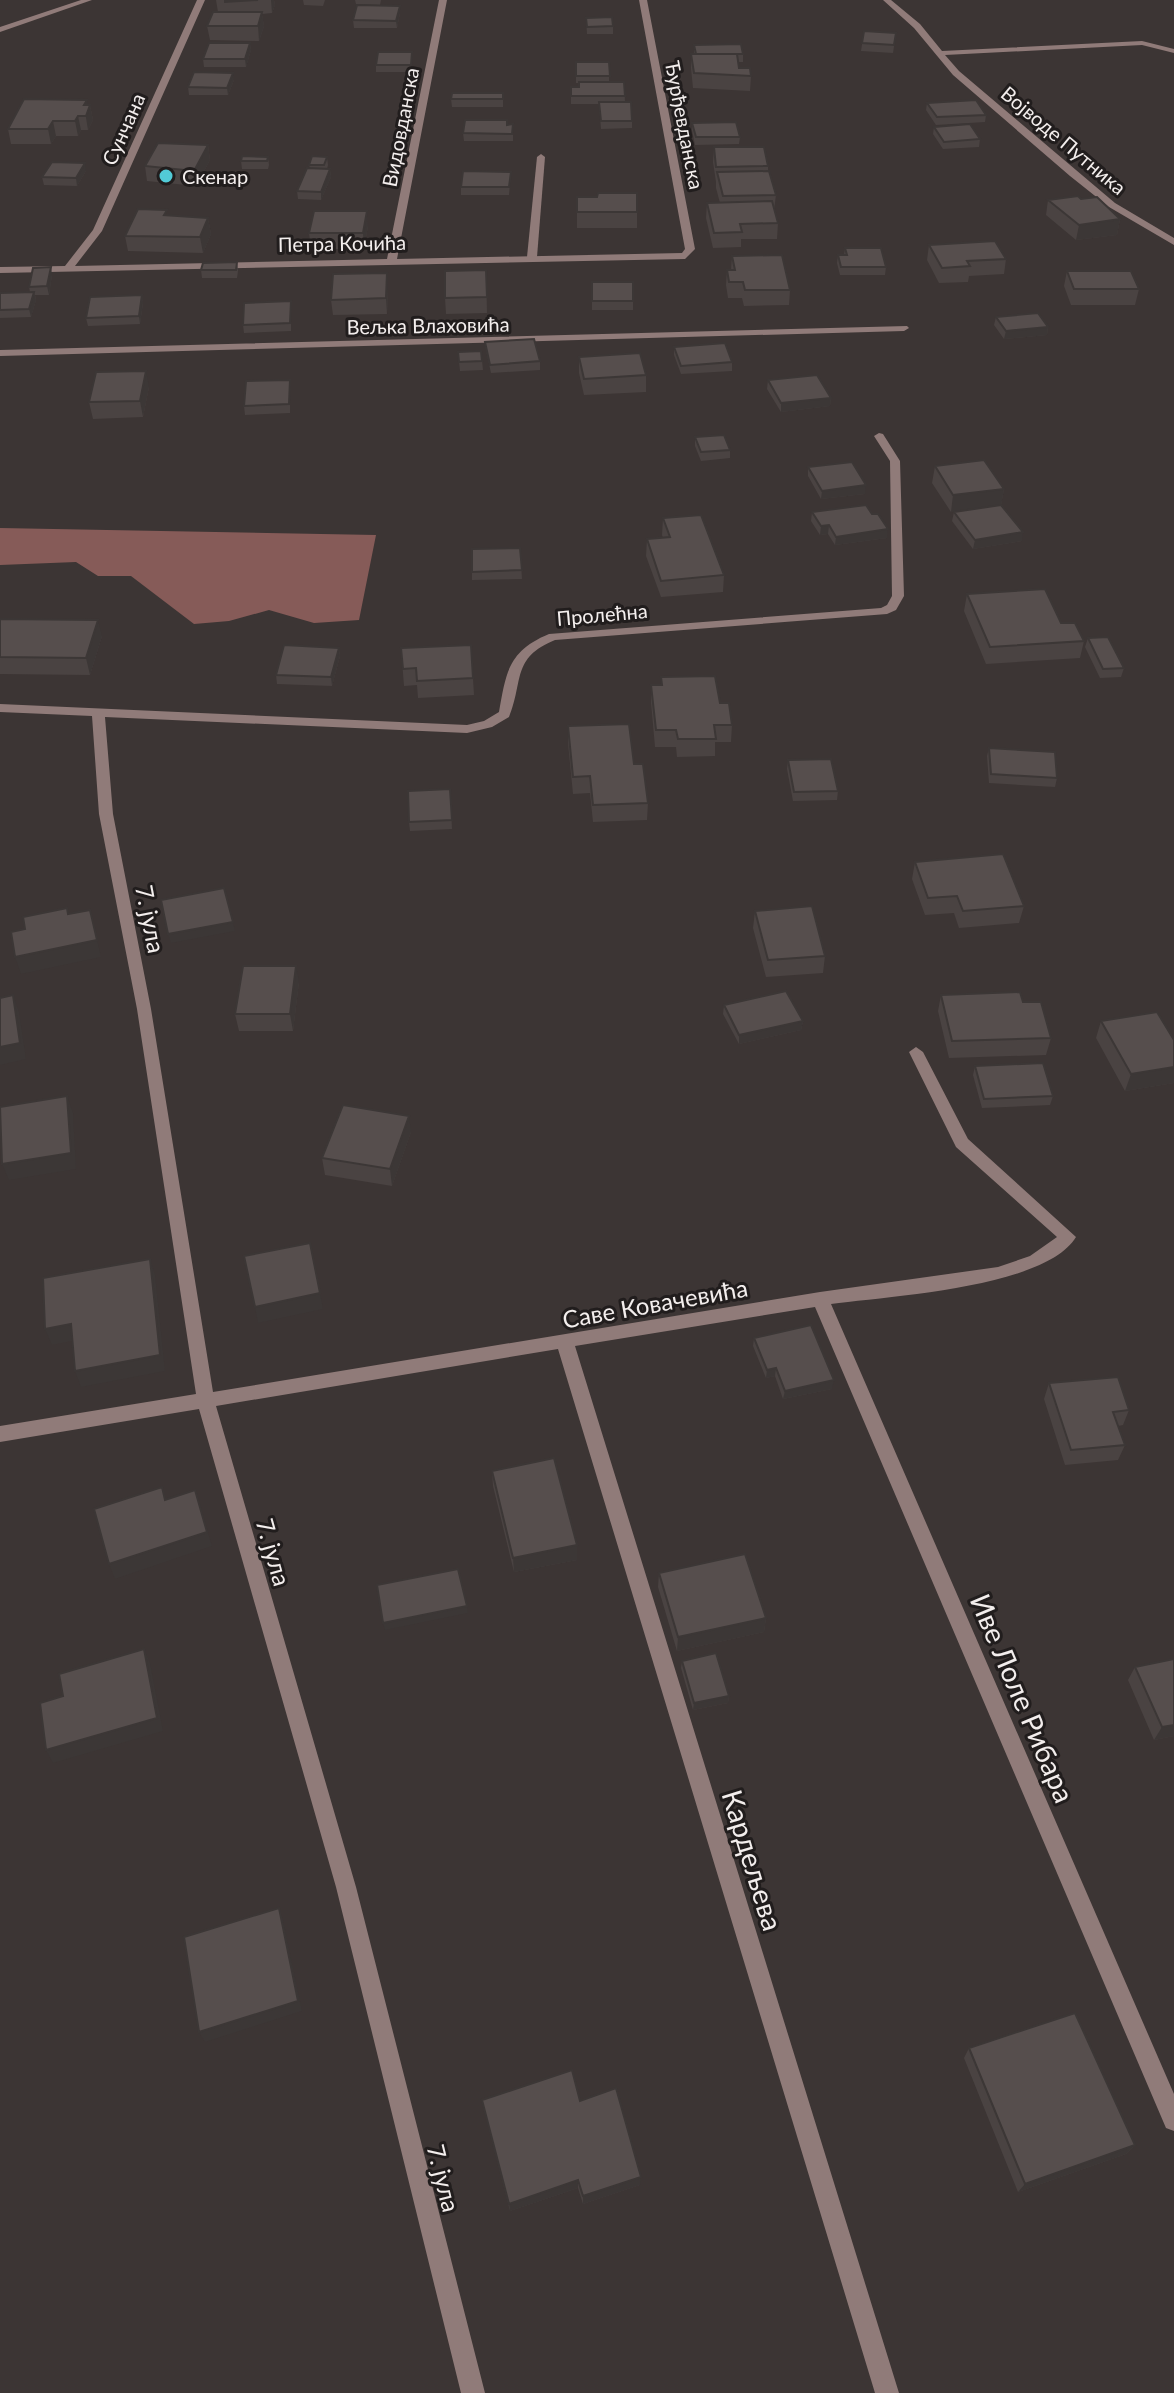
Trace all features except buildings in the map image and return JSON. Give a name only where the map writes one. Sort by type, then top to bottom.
[{"type":"street","points":[[0,30],[88,0]]},
{"type":"street","name":"Сунчана","points":[[69,267],[97,231],[201,0]]},
{"type":"street","name":"Видовданска","points":[[392,260],[443,0]]},
{"type":"street","name":"Ђурђевданска","points":[[643,0],[690,249],[685,256]]},
{"type":"street","name":"Војводе Путника","points":[[887,0],[941,53],[956,73],[1083,182],[1151,231],[1174,242]]},
{"type":"street","name":"Војводе Путника","points":[[941,53],[1142,43],[1174,51]]},
{"type":"street","points":[[532,257],[541,157]]},
{"type":"street","name":"Петра Кочића","points":[[0,270],[685,256]]},
{"type":"street","name":"Вељка Влаховића","points":[[0,353],[904,328]]},
{"type":"street","name":"Пролећна","points":[[0,708],[467,729],[488,724],[505,714],[517,660],[523,650],[553,637],[883,611],[892,607],[898,596],[895,461],[879,436]]},
{"type":"street","name":"7. јула","points":[[98,711],[106,814],[144,1009],[206,1401],[346,1887],[473,2393]]},
{"type":"street","name":"Саве Ковачевића","points":[[0,1434],[820,1299],[1022,1269],[1040,1260],[1068,1237],[962,1143],[916,1052]]},
{"type":"street","name":"Иве Лоле Рибара","points":[[820,1299],[1174,2120]]},
{"type":"street","name":"Кардељева","points":[[565,1343],[887,2393]]},
{"type":"shaded area","points":[[0,528],[376,535],[359,620],[314,623],[269,610],[229,621],[194,624],[131,576],[98,576],[76,562],[0,565]]},
{"type":"place","name":"Скенар","points":[[166,176]]}]
